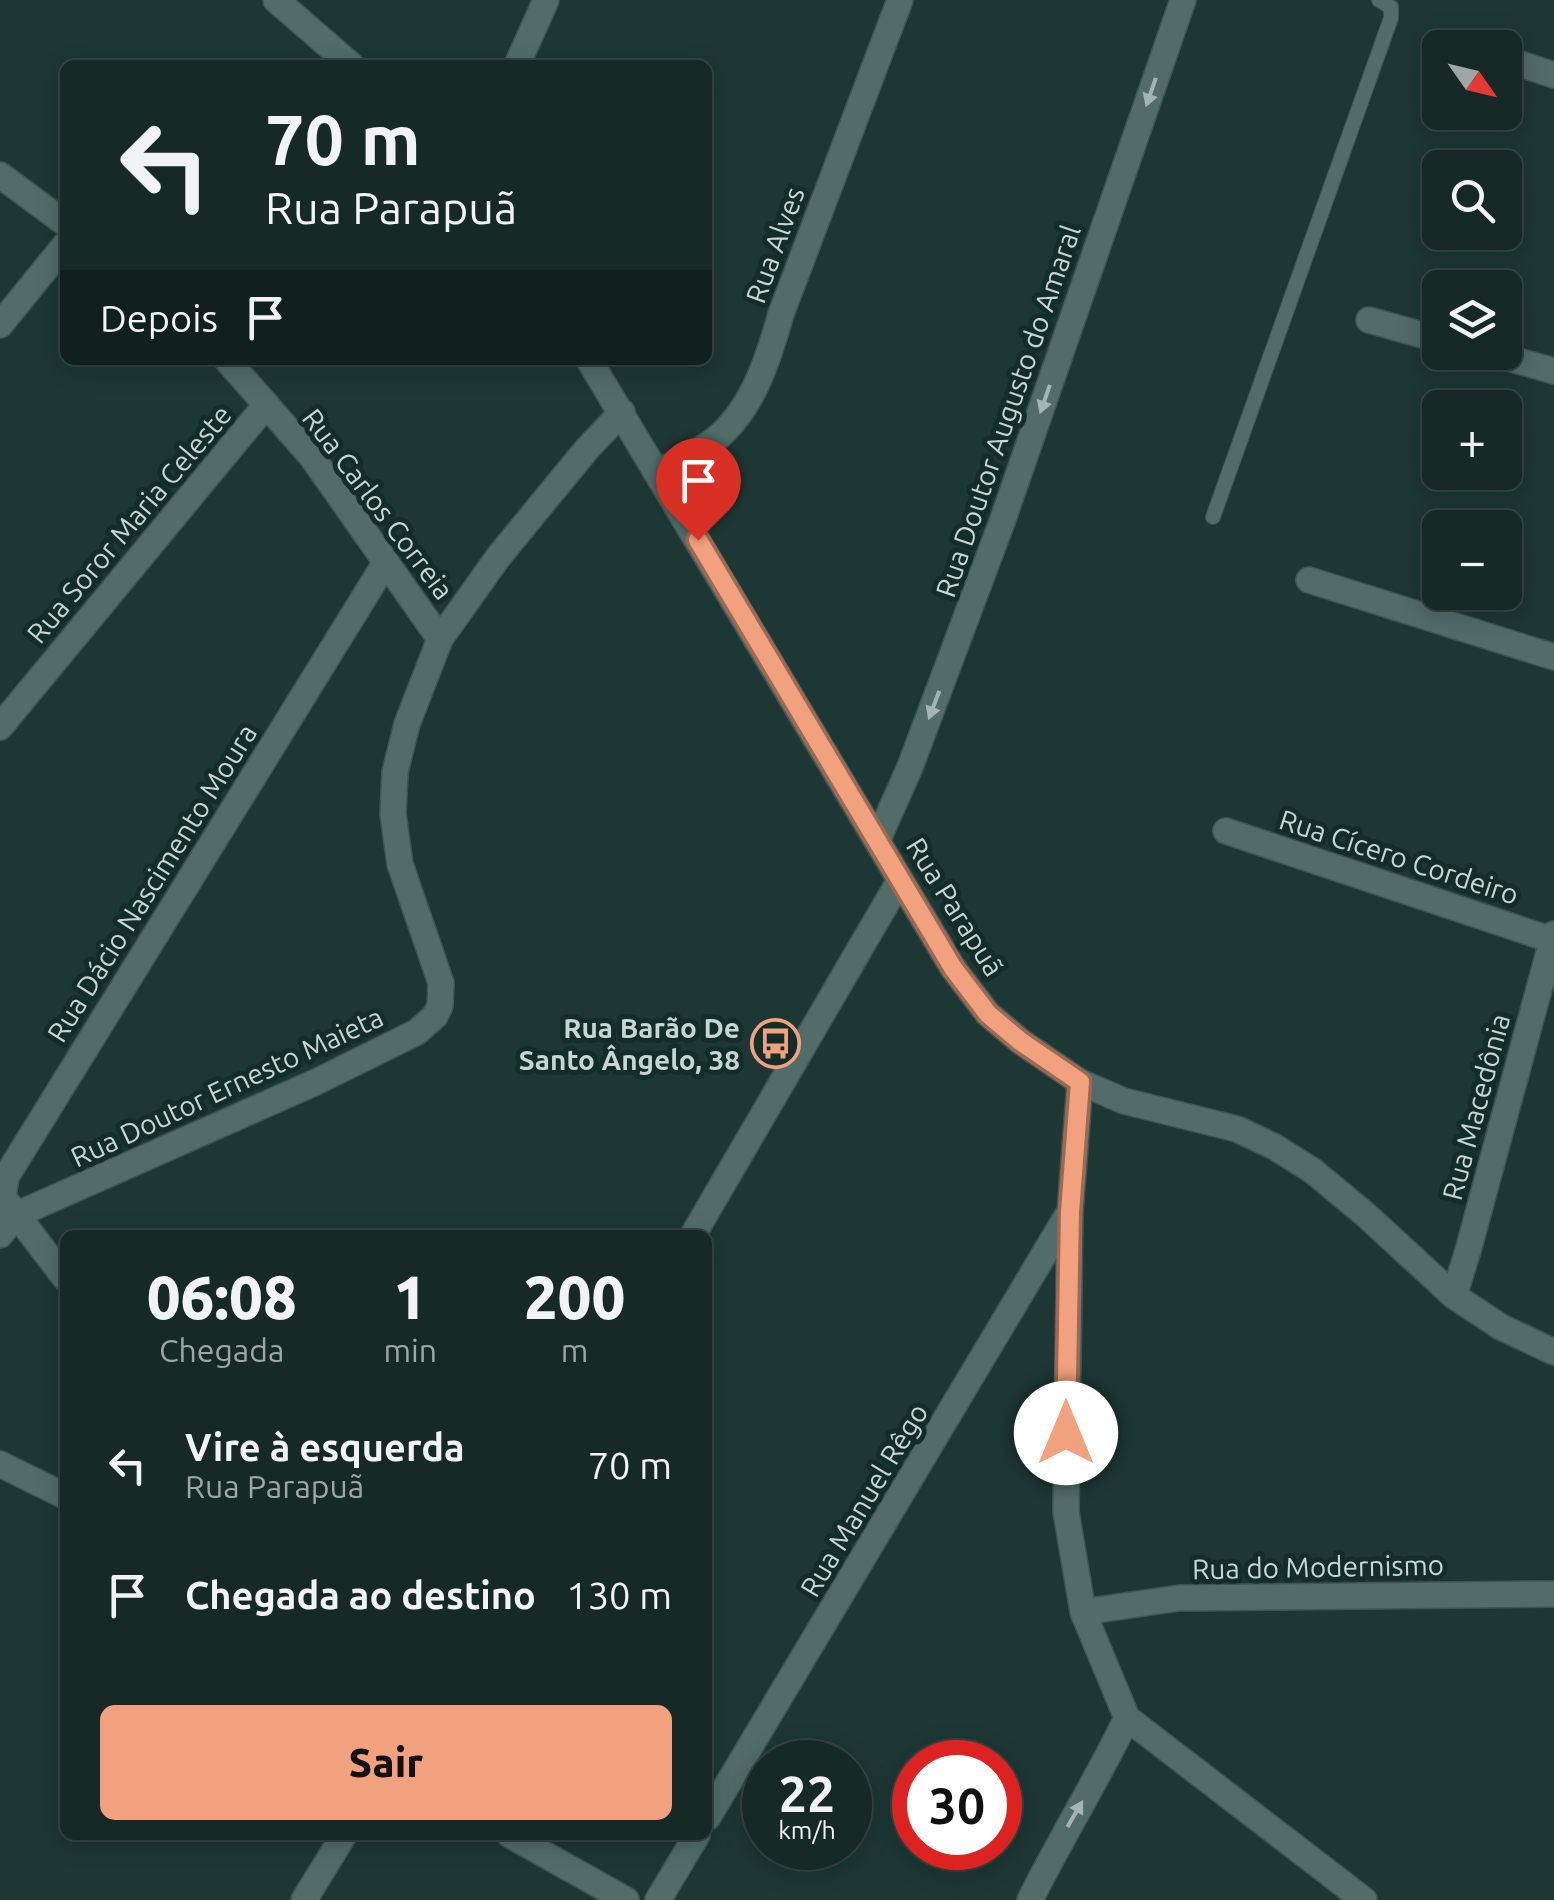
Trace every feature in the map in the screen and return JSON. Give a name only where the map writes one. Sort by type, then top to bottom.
[{"type":"street","points":[[276,0],[344,60]]},
{"type":"street","points":[[519,60],[546,0]]},
{"type":"street","name":"Rua Alves","points":[[657,472],[715,440],[740,414],[751,393],[769,356],[781,314],[900,0]]},
{"type":"street","name":"Rua Doutor Augusto do Amaral","points":[[878,839],[910,767],[1002,522],[1184,0]]},
{"type":"street","points":[[1522,65],[1554,76]]},
{"type":"street","points":[[0,175],[60,219]]},
{"type":"street","points":[[0,325],[60,252]]},
{"type":"street","points":[[1369,320],[1422,335]]},
{"type":"street","points":[[1522,362],[1554,371]]},
{"type":"street","name":"Rua Carlos Correia","points":[[231,365],[312,457],[440,639]]},
{"type":"street","name":"Rua Parapuã","points":[[592,365],[953,968],[988,1014],[1080,1082],[1124,1102],[1238,1129],[1275,1148],[1313,1171],[1454,1296],[1501,1327],[1554,1352]]},
{"type":"street","name":"Rua Soror Maria Celeste","points":[[0,727],[266,406]]},
{"type":"street","name":"Rua Doutor Ernesto Maieta","points":[[8,1225],[316,1082],[417,1032],[435,1016],[440,1006],[441,983],[400,864],[394,814],[395,772],[407,724],[440,639],[499,556],[622,412]]},
{"type":"street","name":"Rua Dácio Nascimento Moura","points":[[8,1225],[3,1197],[6,1177],[386,562]]},
{"type":"street","points":[[1310,580],[1554,657]]},
{"type":"street","name":"Rua Cícero Cordeiro","points":[[1226,831],[1553,937]]},
{"type":"street","points":[[696,1230],[900,880]]},
{"type":"street","name":"Rua Macedônia","points":[[1454,1296],[1553,937]]},
{"type":"street","points":[[1080,1082],[1070,1212],[1066,1512],[1083,1612],[1127,1718],[1364,1900]]},
{"type":"street","name":"Rua Manuel Rêgo","points":[[712,1810],[1070,1212]]},
{"type":"street","points":[[8,1225],[60,1273]]},
{"type":"street","points":[[0,1464],[60,1494]]},
{"type":"street","name":"Rua do Modernismo","points":[[1083,1612],[1179,1598],[1554,1594]]},
{"type":"street","points":[[1030,1900],[1127,1718]]},
{"type":"street","points":[[305,1899],[341,1840]]},
{"type":"street","points":[[519,1840],[626,1900]]},
{"type":"street","points":[[658,1900],[694,1840]]},
{"type":"lane","points":[[1213,517],[1391,18],[1391,7],[1379,0]]},
{"type":"place","name":"Rua Barão De Santo Ângelo, 38","points":[[775,1044]]},
{"type":"route","points":[[698,540],[953,968],[988,1014],[1080,1082],[1070,1212],[1066,1433]]}]
